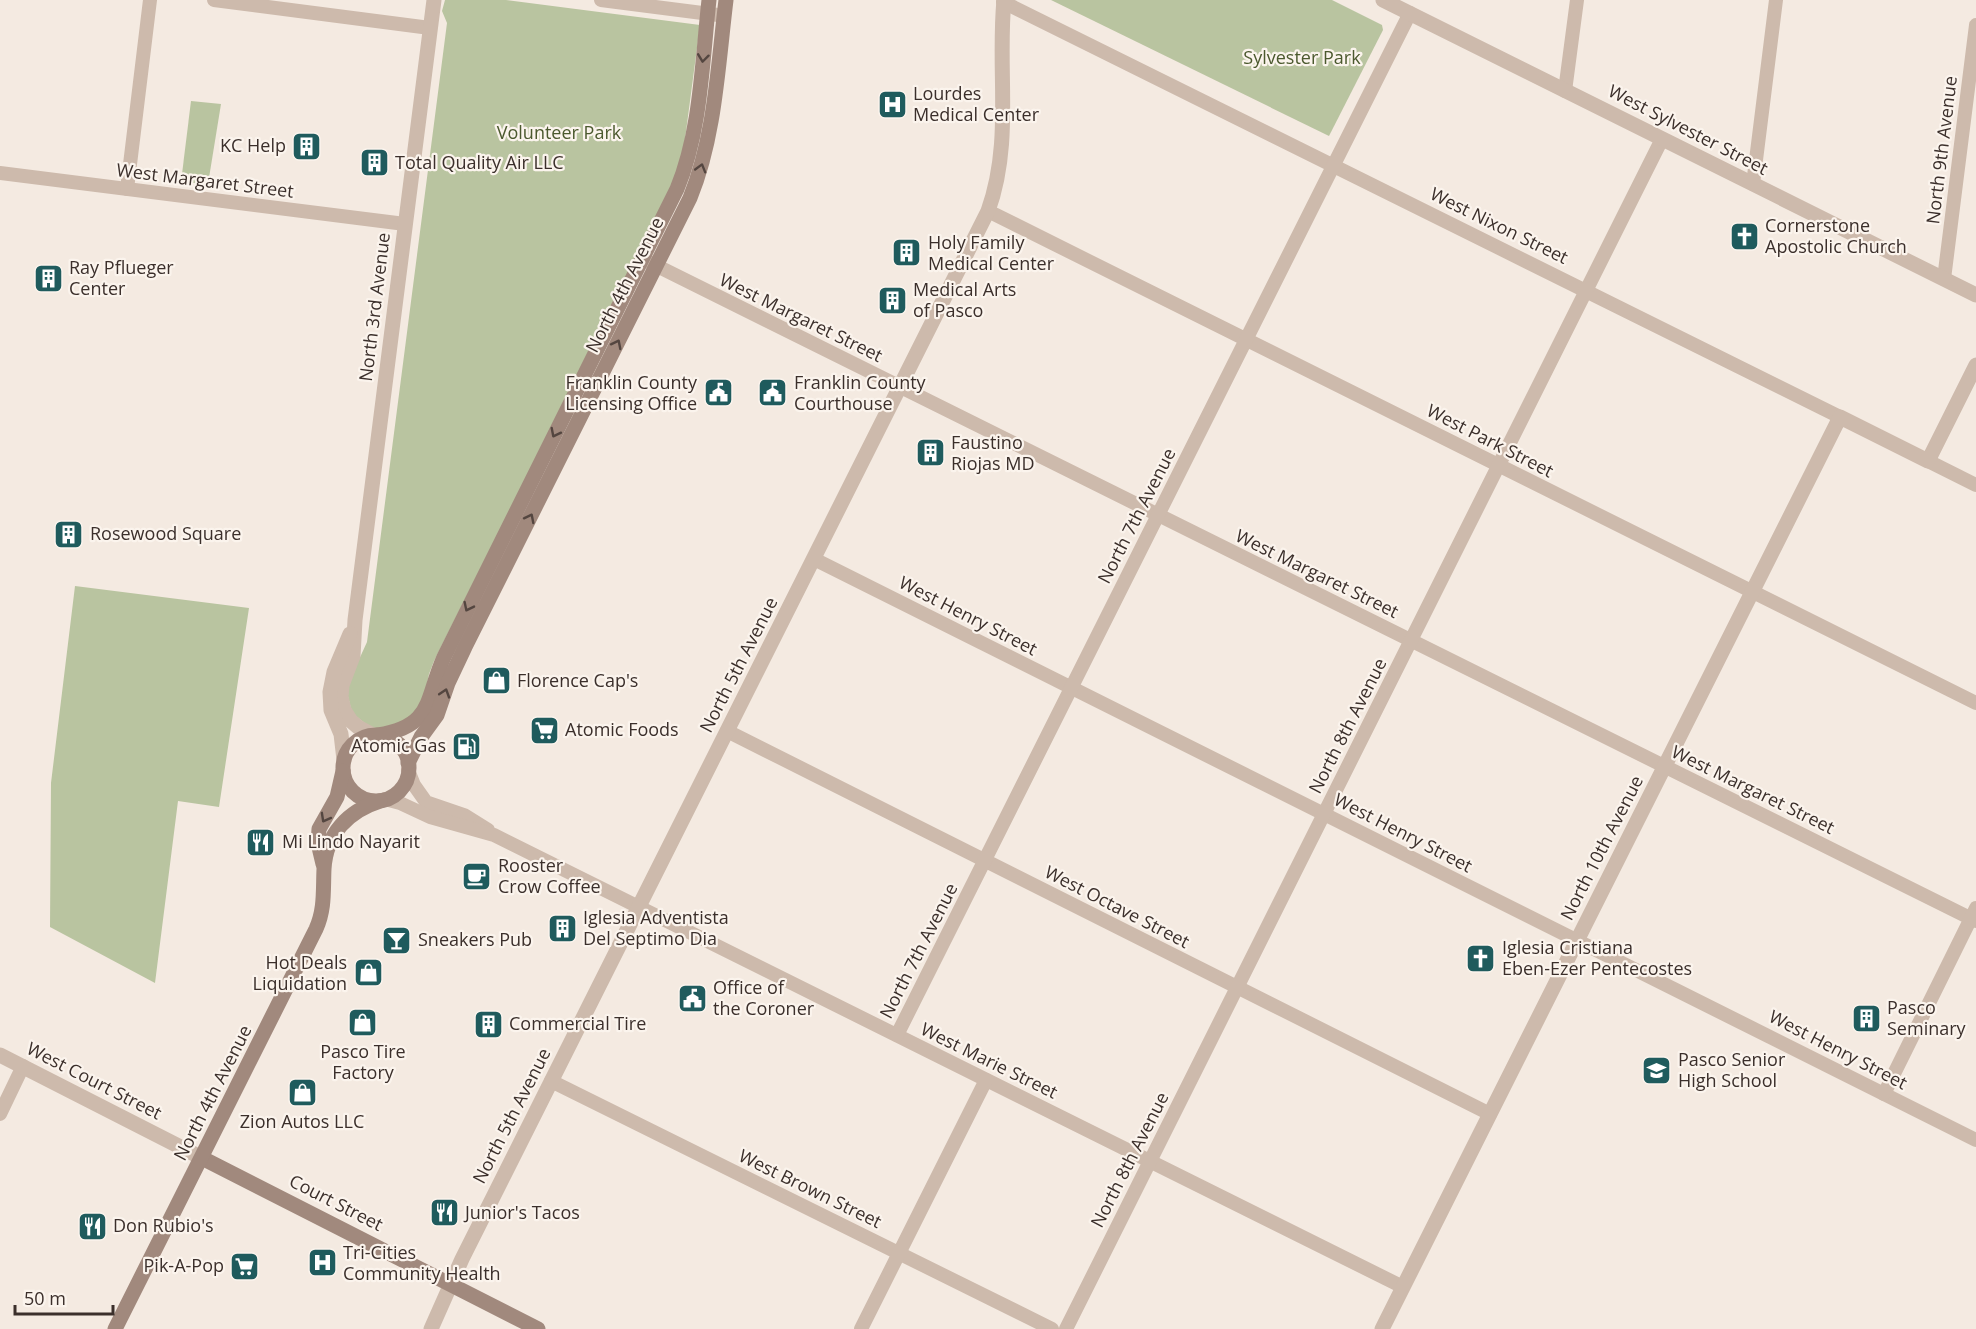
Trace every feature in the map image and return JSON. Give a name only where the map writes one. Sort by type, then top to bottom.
[{"type":"main road","name":"North 4th Avenue","points":[[408,767],[421,737],[437,715],[448,683],[650,262],[688,157],[694,132],[708,7]]},
{"type":"main road","name":"North 4th Avenue","points":[[375,735],[393,732],[410,724],[421,716],[427,706],[444,657],[650,262],[690,198],[702,166],[709,132],[725,8]]},
{"type":"main road","points":[[375,735],[387,737],[401,747],[408,767],[402,787],[394,795],[382,800],[368,800],[352,791],[347,784],[343,764],[353,744],[362,738],[375,735]]},
{"type":"main road","name":"North 4th Avenue","points":[[324,869],[318,843],[319,829],[337,797],[343,764]]},
{"type":"main road","name":"North 4th Avenue","points":[[116,1329],[316,929],[324,904],[324,869],[328,849],[340,825],[354,813],[382,800]]},
{"type":"main road","name":"Court Street","points":[[202,1158],[451,1285]]},
{"type":"main road","points":[[451,1285],[538,1329]]},
{"type":"street","points":[[127,189],[150,0]]},
{"type":"street","points":[[214,0],[430,28]]},
{"type":"street","name":"North 3rd Avenue","points":[[375,735],[351,721],[344,710],[341,697],[342,685],[353,657],[355,620],[434,0]]},
{"type":"street","points":[[601,0],[725,8]]},
{"type":"street","name":"West Sylvester Street","points":[[1383,0],[1976,295]]},
{"type":"street","points":[[1565,91],[1577,0]]},
{"type":"street","points":[[1753,184],[1776,0]]},
{"type":"street","name":"West Nixon Street","points":[[1004,1],[1976,485]]},
{"type":"street","name":"North 5th Avenue","points":[[431,1329],[551,1081],[988,211],[999,172],[1004,132],[1002,22],[1004,1]]},
{"type":"street","name":"North 7th Avenue","points":[[897,1035],[1410,14]]},
{"type":"street","name":"North 9th Avenue","points":[[1944,279],[1976,25]]},
{"type":"street","name":"North 8th Avenue","points":[[1066,1329],[1662,139]]},
{"type":"street","name":"West Margaret Street","points":[[0,173],[405,224]]},
{"type":"street","name":"West Park Street","points":[[988,211],[1976,703]]},
{"type":"street","name":"West Margaret Street","points":[[650,262],[1665,766],[1974,916]]},
{"type":"street","points":[[1928,461],[1976,365]]},
{"type":"street","name":"North 10th Avenue","points":[[1382,1329],[1840,417]]},
{"type":"street","name":"West Henry Street","points":[[814,559],[1976,1140]]},
{"type":"street","name":"North 3rd Avenue","points":[[343,764],[341,734],[331,710],[330,692],[334,672],[355,620]]},
{"type":"street","name":"West Octave Street","points":[[727,731],[1490,1114]]},
{"type":"street","name":"West Marie Street","points":[[408,767],[414,785],[426,802],[464,815],[494,835]]},
{"type":"street","name":"West Marie Street","points":[[382,800],[400,803],[430,817],[494,835],[1403,1287]]},
{"type":"street","points":[[1884,1094],[1974,916]]},
{"type":"street","name":"West Court Street","points":[[0,1055],[202,1158]]},
{"type":"street","points":[[0,1114],[23,1066]]},
{"type":"street","points":[[861,1329],[986,1080]]},
{"type":"street","name":"West Brown Street","points":[[551,1081],[1052,1329]]},
{"type":"green space","name":"Volunteer Park","points":[[445,0],[506,0],[700,25],[680,166],[667,198],[434,661],[422,708],[392,729],[371,728],[352,713],[346,688],[367,642],[447,23],[442,11]]},
{"type":"green space","name":"Sylvester Park","points":[[1051,0],[1332,0],[1382,25],[1383,30],[1329,136]]},
{"type":"green space","points":[[191,101],[221,104],[208,184],[181,182]]},
{"type":"green space","points":[[75,586],[249,608],[219,807],[178,801],[155,983],[50,927],[51,783]]},
{"type":"place","name":"Lourdes Medical Center","points":[[892,104]]},
{"type":"place","name":"KC Help","points":[[307,146]]},
{"type":"place","name":"Total Quality Air LLC","points":[[374,163]]},
{"type":"place","name":"Cornerstone Apostolic Church","points":[[1744,236]]},
{"type":"place","name":"Holy Family Medical Center","points":[[907,253]]},
{"type":"place","name":"Ray Pflueger Center","points":[[48,278]]},
{"type":"place","name":"Medical Arts of Pasco","points":[[892,300]]},
{"type":"place","name":"Franklin County Licensing Office","points":[[718,393]]},
{"type":"place","name":"Franklin County Courthouse","points":[[773,393]]},
{"type":"place","name":"Faustino Riojas MD","points":[[930,453]]},
{"type":"place","name":"Rosewood Square","points":[[69,534]]},
{"type":"place","name":"Florence Cap's","points":[[496,681]]},
{"type":"place","name":"Atomic Foods","points":[[544,730]]},
{"type":"place","name":"Atomic Gas","points":[[467,746]]},
{"type":"place","name":"Mi Lindo Nayarit","points":[[261,842]]},
{"type":"place","name":"Rooster Crow Coffee","points":[[477,876]]},
{"type":"place","name":"Iglesia Adventista Del Septimo Dia","points":[[562,928]]},
{"type":"place","name":"Sneakers Pub","points":[[397,940]]},
{"type":"place","name":"Iglesia Cristiana Eben-Ezer Pentecostes","points":[[1481,958]]},
{"type":"place","name":"Hot Deals Liquidation","points":[[368,973]]},
{"type":"place","name":"Office of the Coroner","points":[[692,998]]},
{"type":"place","name":"Pasco Seminary","points":[[1866,1018]]},
{"type":"place","name":"Pasco Tire Factory","points":[[363,1023]]},
{"type":"place","name":"Commercial Tire","points":[[488,1024]]},
{"type":"place","name":"Pasco Senior High School","points":[[1657,1070]]},
{"type":"place","name":"Zion Autos LLC","points":[[302,1093]]},
{"type":"place","name":"Junior's Tacos","points":[[444,1213]]},
{"type":"place","name":"Don Rubio's","points":[[92,1226]]},
{"type":"place","name":"Tri-Cities Community Health","points":[[322,1263]]},
{"type":"place","name":"Pik-A-Pop","points":[[245,1266]]}]
